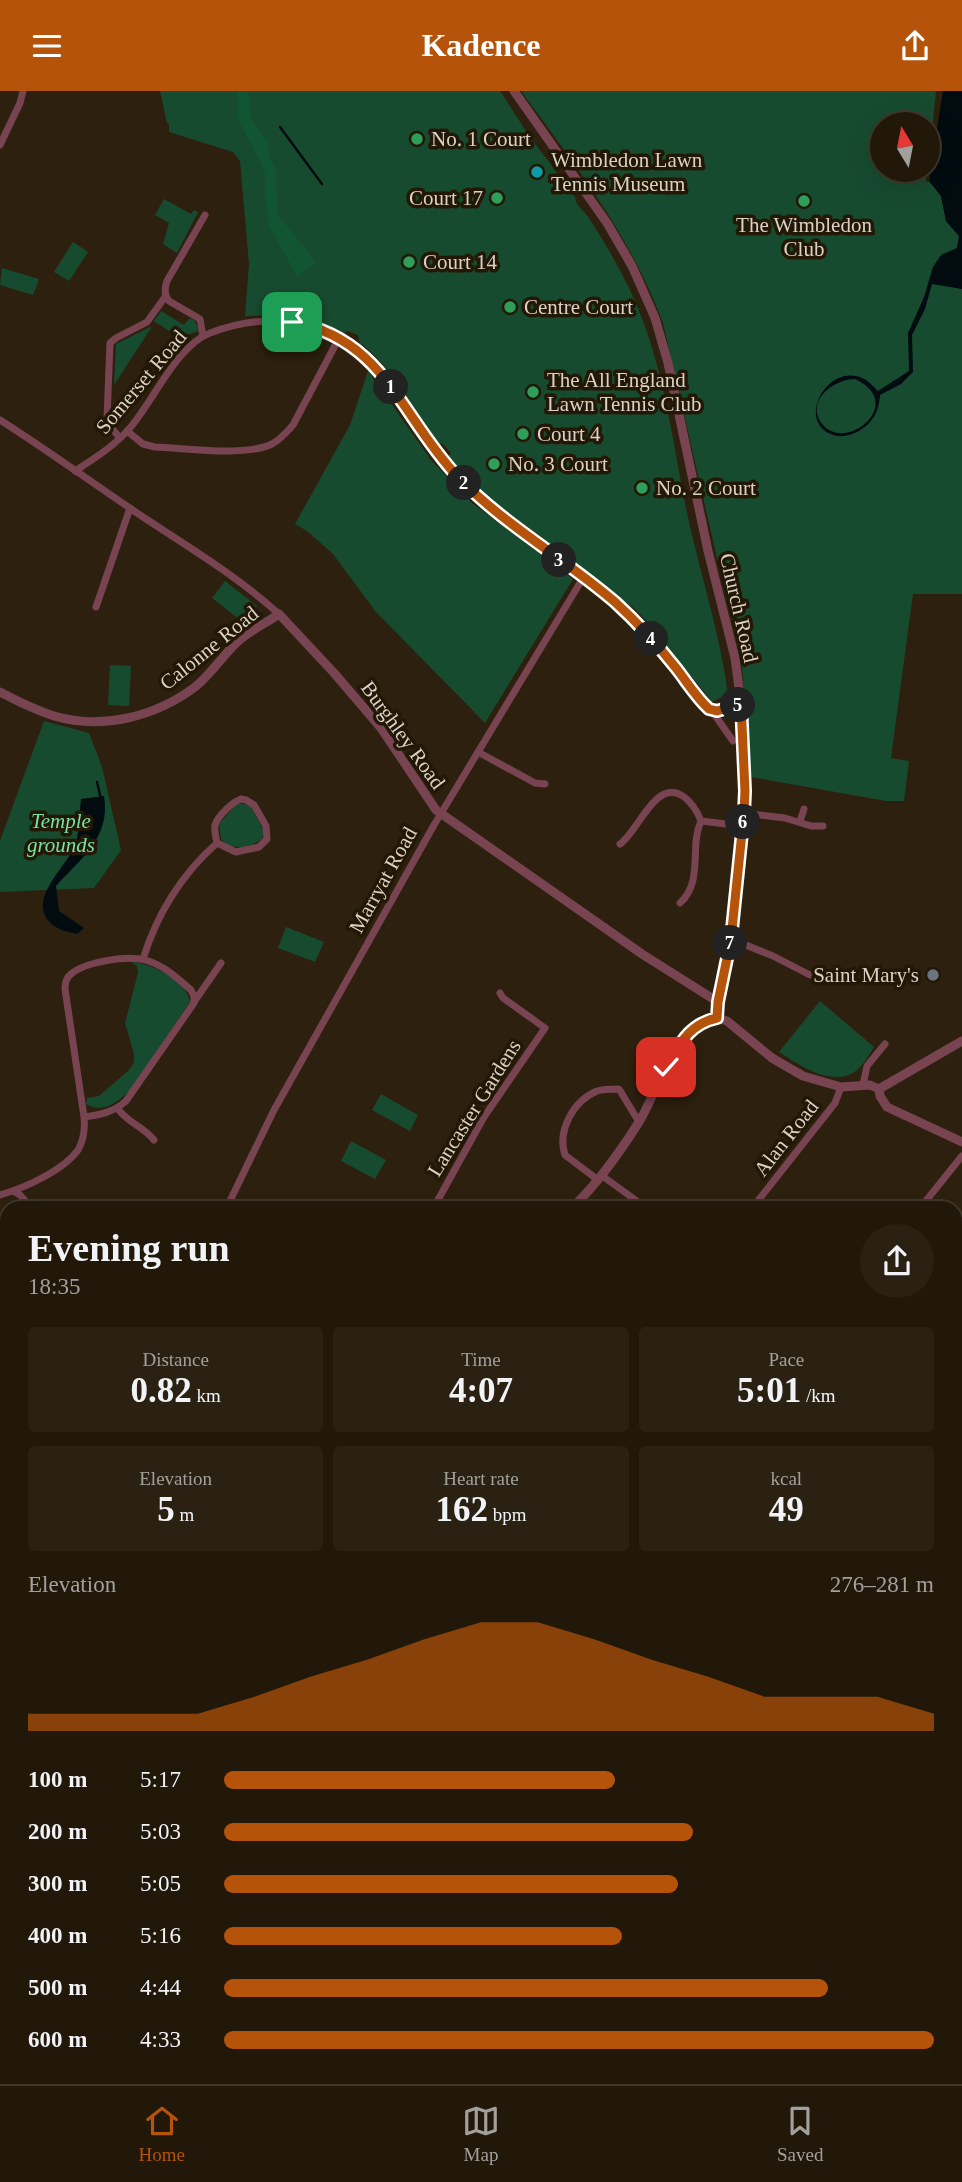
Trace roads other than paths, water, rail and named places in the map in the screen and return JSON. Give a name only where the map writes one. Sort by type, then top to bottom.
[{"type":"street","points":[[0,145],[23,91]]},
{"type":"street","name":"Church Road","points":[[514,91],[607,223],[640,284],[658,325],[708,551],[735,658],[741,704],[744,813],[731,939],[717,1018]]},
{"type":"street","points":[[120,438],[108,425],[107,418],[110,346],[116,338],[147,322],[166,297],[167,281],[205,215]]},
{"type":"street","points":[[166,297],[200,319],[203,336]]},
{"type":"street","name":"Somerset Road","points":[[75,471],[106,451],[127,431],[188,348],[203,336],[239,324],[283,321],[307,324],[359,350],[373,364],[431,446],[457,476],[504,517],[638,623],[712,711],[733,741]]},
{"type":"street","points":[[127,431],[143,444],[155,447],[246,451],[273,443],[284,436],[293,425],[339,338]]},
{"type":"street","points":[[0,420],[75,471]]},
{"type":"street","name":"Burghley Road","points":[[75,471],[235,576],[279,614],[381,728],[434,808],[441,814],[642,954],[718,1002]]},
{"type":"street","points":[[96,607],[130,508]]},
{"type":"street","name":"Marryat Road","points":[[230,1201],[274,1110],[441,814],[583,578]]},
{"type":"street","name":"Calonne Road","points":[[0,692],[65,719],[101,721],[135,717],[162,707],[196,686],[236,643],[279,614]]},
{"type":"street","points":[[712,711],[741,704]]},
{"type":"street","points":[[478,752],[535,783],[545,784]]},
{"type":"street","points":[[635,848],[623,842],[652,803],[663,795],[677,793],[685,798],[701,821],[743,826]]},
{"type":"street","points":[[143,959],[155,927],[174,891],[197,860],[216,843],[216,823],[235,801],[241,799],[251,802],[267,828],[264,843],[259,847],[236,852],[216,843]]},
{"type":"street","points":[[800,821],[804,809]]},
{"type":"street","points":[[744,813],[823,827]]},
{"type":"street","points":[[693,905],[683,901],[692,886],[696,867],[696,832],[701,821]]},
{"type":"street","points":[[731,939],[810,975]]},
{"type":"street","points":[[0,1195],[15,1192],[71,1158],[83,1138],[84,1117],[65,989],[72,973],[108,960],[143,959],[160,965],[176,976],[191,990],[194,1003]]},
{"type":"street","points":[[84,1117],[118,1108],[133,1092],[221,963]]},
{"type":"street","name":"Lancaster Gardens","points":[[437,1201],[484,1117],[549,1030],[503,998],[500,993]]},
{"type":"street","points":[[578,1201],[600,1177],[639,1122],[666,1067],[686,1035],[698,1024],[717,1018],[727,1021],[772,1058],[796,1072],[815,1081],[841,1087],[863,1085],[879,1089],[962,1041]]},
{"type":"street","points":[[863,1085],[867,1066],[885,1044]]},
{"type":"street","name":"Alan Road","points":[[758,1201],[835,1103],[841,1087]]},
{"type":"street","points":[[636,1201],[565,1156],[563,1132],[573,1111],[599,1090],[619,1089],[639,1122]]},
{"type":"street","points":[[879,1089],[887,1107],[962,1142]]},
{"type":"street","points":[[118,1108],[125,1119],[149,1133],[154,1140]]},
{"type":"street","points":[[926,1201],[962,1156]]},
{"type":"street","points":[[15,1192],[26,1201]]},
{"type":"waterway","points":[[280,127],[322,184]]},
{"type":"waterway","points":[[97,782],[101,799]]},
{"type":"place","name":"No. 1 Court","points":[[417,139]]},
{"type":"place","name":"Wimbledon Lawn Tennis Museum","points":[[537,172]]},
{"type":"place","name":"Court 17","points":[[497,198]]},
{"type":"place","name":"The Wimbledon Club","points":[[804,201]]},
{"type":"place","name":"Court 14","points":[[409,262]]},
{"type":"place","name":"Centre Court","points":[[510,307]]},
{"type":"place","name":"The All England Lawn Tennis Club","points":[[533,392]]},
{"type":"place","name":"Court 4","points":[[523,434]]},
{"type":"place","name":"No. 3 Court","points":[[494,464]]},
{"type":"place","name":"No. 2 Court","points":[[642,488]]},
{"type":"place","name":"Saint Mary's","points":[[933,975]]},
{"type":"park label","name":"Temple grounds","points":[[61,833]]}]
